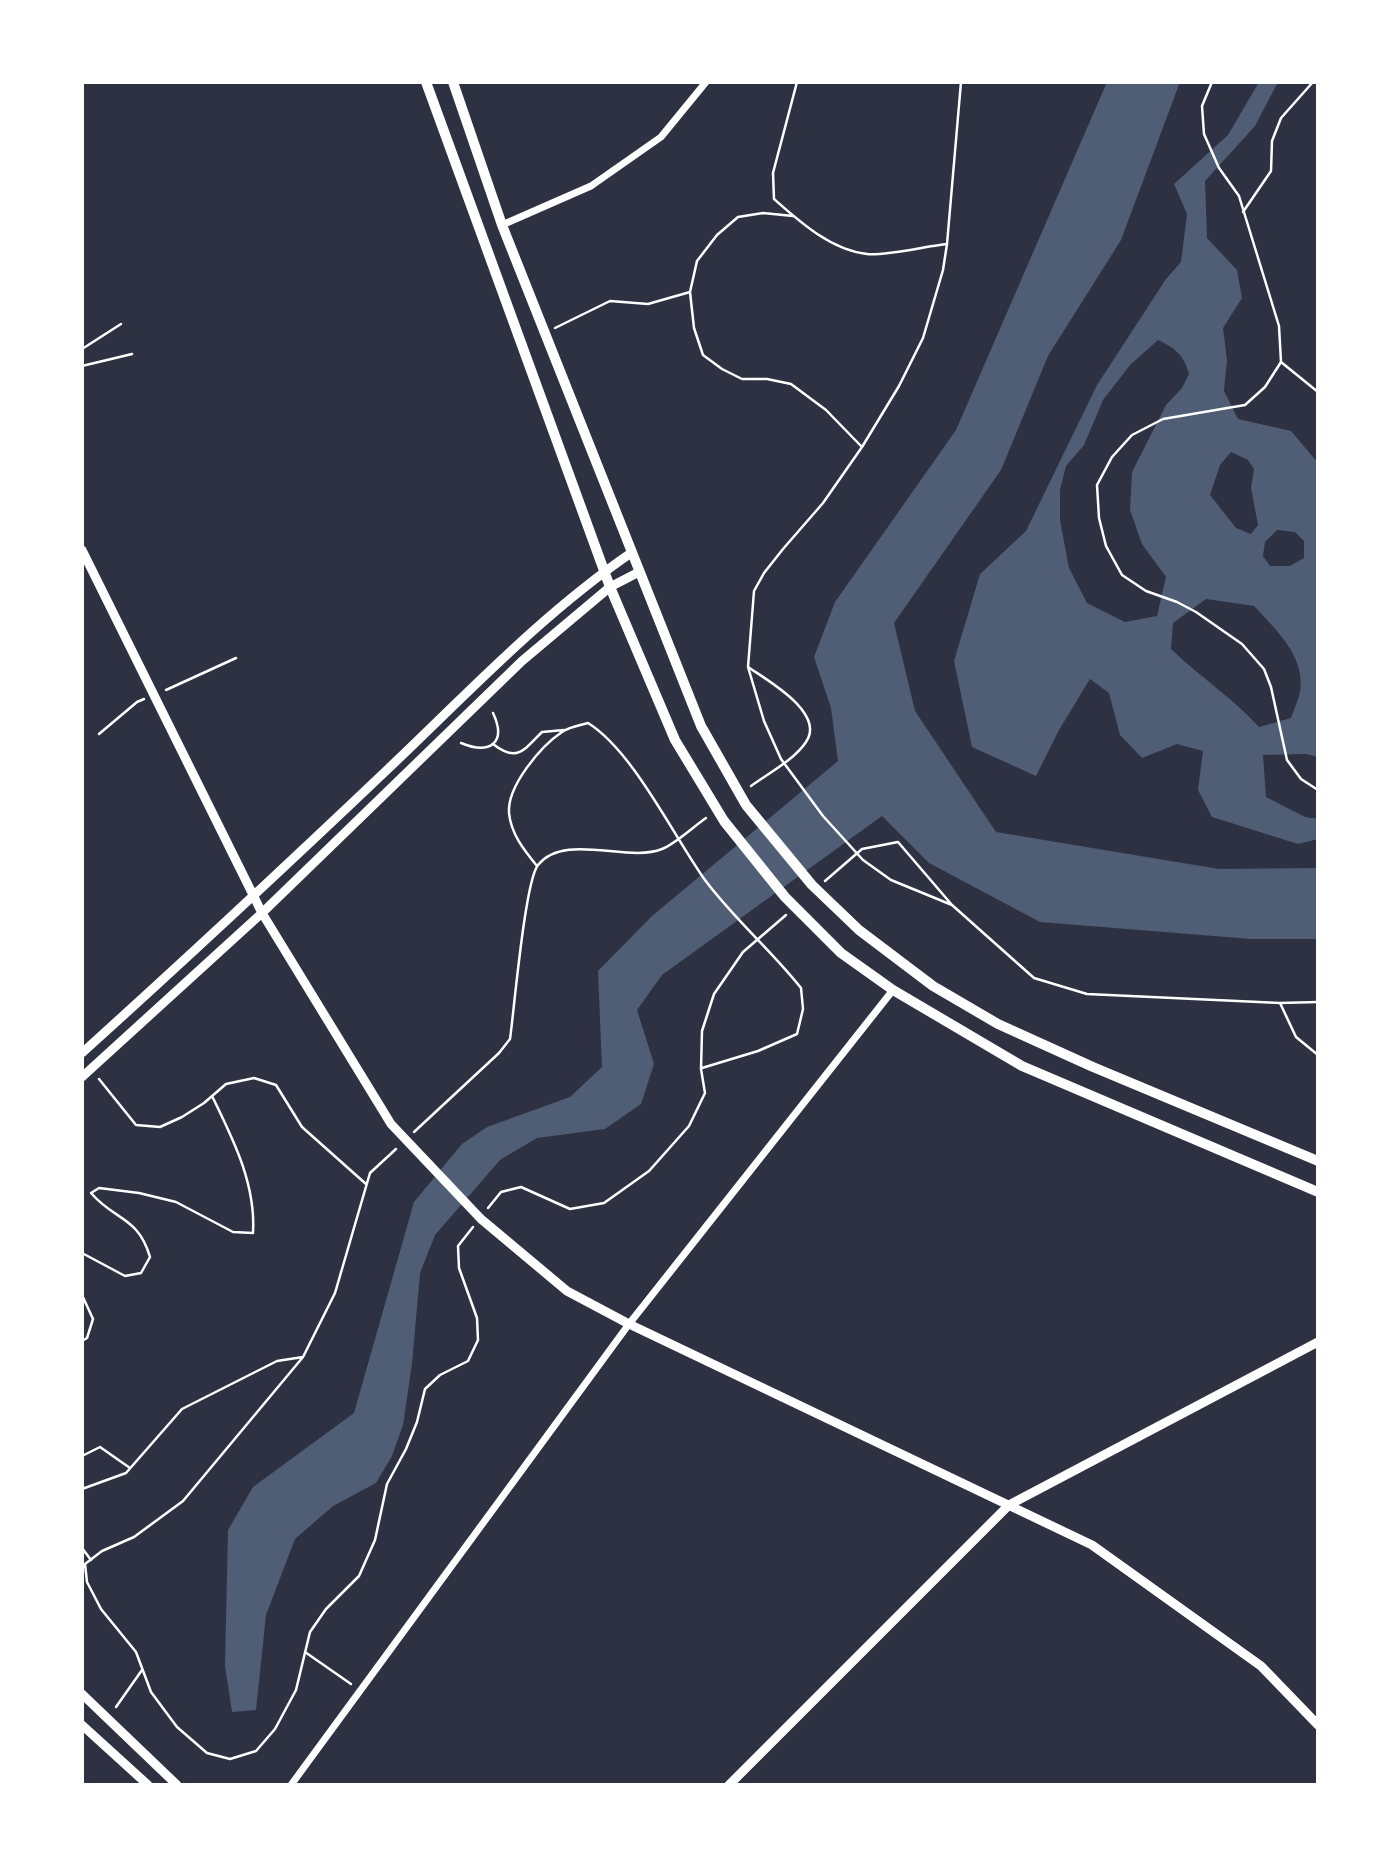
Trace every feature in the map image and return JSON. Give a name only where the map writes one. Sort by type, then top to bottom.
[{"type":"main road","points":[[426,82],[610,587],[675,740],[724,821],[785,897],[841,953],[893,990],[1022,1066],[1318,1192]]},
{"type":"main road","points":[[453,82],[502,225],[701,726],[746,805],[812,885],[859,930],[933,986],[998,1024],[1093,1067],[1318,1161]]},
{"type":"street","points":[[502,225],[591,186],[661,137],[706,82]]},
{"type":"street","points":[[82,550],[262,913],[391,1124],[481,1219],[567,1292],[1092,1545],[1261,1666],[1318,1725]]},
{"type":"street","points":[[82,1053],[254,896],[531,632],[606,570],[631,553]]},
{"type":"street","points":[[82,1077],[262,913],[522,661],[610,587],[639,572]]},
{"type":"street","points":[[291,1785],[629,1324],[893,990]]},
{"type":"street","points":[[729,1785],[1009,1505],[1318,1342]]},
{"type":"street","points":[[82,1694],[177,1785]]},
{"type":"street","points":[[82,1725],[148,1785]]},
{"type":"path","points":[[797,82],[773,173],[774,199],[793,216],[846,249],[868,254],[947,244]]},
{"type":"path","points":[[961,82],[947,244],[943,270],[923,338],[899,386],[862,447],[823,503],[764,573],[754,591],[748,667],[764,721],[781,759],[824,817],[863,860],[891,880],[952,905],[1034,978],[1087,994],[1280,1003],[1318,1002]]},
{"type":"path","points":[[1212,82],[1202,106],[1204,134],[1219,168],[1239,195],[1279,326],[1281,362],[1265,387],[1245,405],[1163,419],[1132,435],[1112,457],[1097,485],[1098,518],[1106,546],[1122,575],[1146,591],[1196,612],[1242,644],[1256,661],[1271,687],[1287,760],[1301,779],[1318,790]]},
{"type":"path","points":[[1243,212],[1272,171],[1272,142],[1282,118],[1313,82]]},
{"type":"path","points":[[793,216],[763,213],[738,217],[717,235],[698,261],[690,292],[694,327],[703,355],[722,369],[742,379],[766,379],[791,384],[826,410],[862,447]]},
{"type":"path","points":[[545,334],[566,320],[610,301],[648,304],[690,292]]},
{"type":"path","points":[[82,349],[121,324]]},
{"type":"path","points":[[82,366],[132,354]]},
{"type":"path","points":[[1281,362],[1318,392]]},
{"type":"path","points":[[461,743],[474,749],[484,749],[493,744],[499,736],[499,726],[493,713]]},
{"type":"path","points":[[493,744],[504,753],[514,755],[524,750],[542,732],[564,730],[588,723],[604,733],[706,881],[801,988],[803,1009],[797,1034],[758,1051],[701,1069]]},
{"type":"path","points":[[537,866],[519,844],[509,811],[517,786],[535,755],[564,730]]},
{"type":"path","points":[[1280,1003],[1296,1037],[1318,1055]]},
{"type":"path","points":[[91,1069],[136,1125],[160,1127],[182,1117],[226,1084],[254,1078],[276,1085],[302,1127],[366,1184]]},
{"type":"path","points":[[82,1253],[125,1276],[141,1273],[150,1257],[144,1239],[130,1222],[101,1205],[91,1193],[99,1188],[139,1193],[176,1202],[233,1232],[253,1233],[254,1218],[248,1181],[235,1143],[212,1096]]},
{"type":"path","points":[[82,1295],[93,1319],[87,1338],[82,1341]]},
{"type":"path","points":[[82,1489],[126,1473],[182,1409],[277,1361],[303,1357]]},
{"type":"path","points":[[82,1456],[100,1447],[131,1468]]},
{"type":"path","points":[[82,1548],[91,1560]]},
{"type":"path","points":[[305,1652],[360,1690]]},
{"type":"path","points":[[108,1719],[142,1670]]},
{"type":"water","points":[[1107,82],[1180,82],[1121,240],[1048,356],[1001,470],[894,623],[915,711],[996,832],[1219,869],[1318,868],[1318,939],[1251,939],[1040,922],[929,863],[882,816],[662,975],[637,1010],[654,1064],[641,1104],[605,1129],[537,1138],[500,1160],[435,1235],[420,1273],[412,1364],[403,1425],[392,1456],[376,1483],[333,1506],[295,1539],[266,1615],[256,1710],[232,1712],[225,1666],[228,1530],[253,1487],[354,1413],[414,1202],[462,1144],[487,1127],[570,1097],[602,1067],[598,971],[652,916],[838,761],[831,708],[814,657],[835,602],[956,430]]},
{"type":"water","points":[[1259,82],[1278,82],[1255,126],[1205,181],[1207,238],[1237,270],[1242,298],[1223,328],[1227,360],[1224,391],[1238,419],[1291,431],[1318,463],[1318,757],[1306,754],[1263,755],[1266,797],[1305,817],[1318,819],[1318,839],[1298,844],[1212,817],[1198,790],[1203,751],[1177,744],[1142,758],[1120,735],[1109,693],[1090,679],[1059,730],[1036,776],[972,747],[954,661],[980,574],[1026,531],[1097,385],[1166,279],[1181,262],[1187,214],[1174,184],[1228,135]],"holes":[[[1158,340],[1178,353],[1189,374],[1182,388],[1166,405],[1132,472],[1130,510],[1142,544],[1166,577],[1157,616],[1125,622],[1087,603],[1069,568],[1060,520],[1060,490],[1066,466],[1084,445],[1103,400],[1130,365]],[[1231,452],[1248,460],[1254,469],[1251,488],[1258,525],[1251,534],[1236,528],[1210,495],[1220,465]],[[1277,530],[1295,532],[1304,541],[1304,558],[1290,566],[1270,566],[1263,556],[1265,542]],[[1206,599],[1254,606],[1287,644],[1298,667],[1300,692],[1291,718],[1259,727],[1171,649],[1173,623]]]}]
